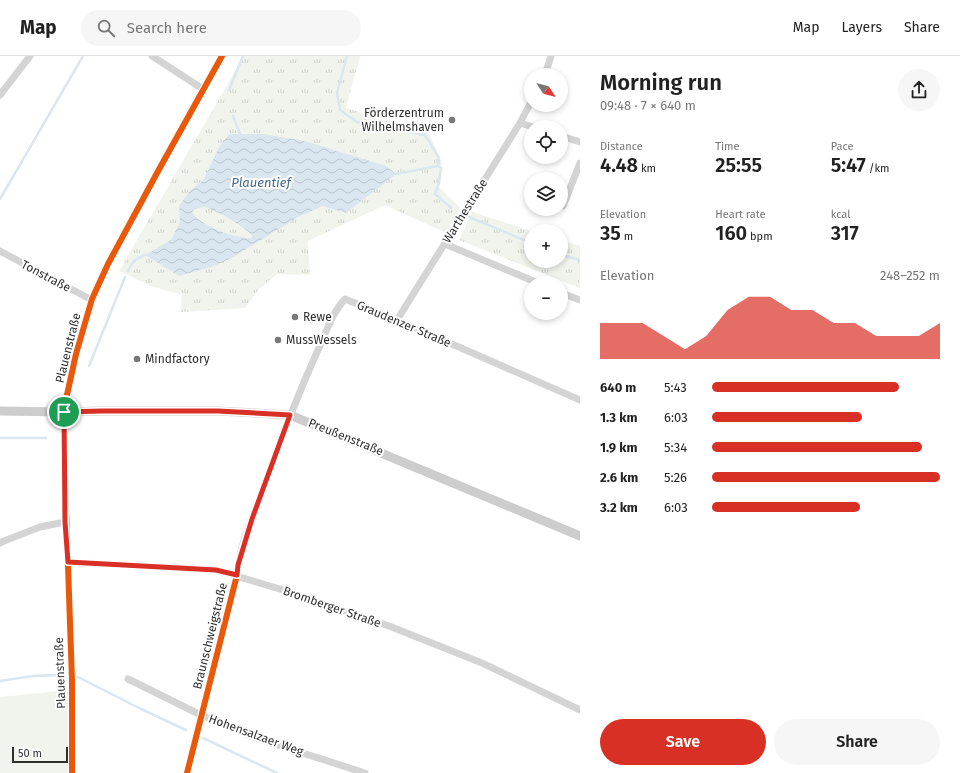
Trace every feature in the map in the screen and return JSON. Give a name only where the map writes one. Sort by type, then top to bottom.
[{"type":"main road","name":"Preußenstraße","points":[[0,411],[218,411],[290,415],[580,536]]},
{"type":"street","points":[[0,95],[30,56]]},
{"type":"street","points":[[152,56],[203,88]]},
{"type":"street","name":"Plauenstraße","points":[[72,773],[72,680],[70,668],[68,562],[65,522],[64,412],[76,354],[92,299],[112,257],[203,88],[222,56]]},
{"type":"street","points":[[547,68],[551,56]]},
{"type":"street","name":"Warthestraße","points":[[397,320],[526,112]]},
{"type":"street","points":[[520,123],[524,124]]},
{"type":"street","points":[[568,138],[580,142]]},
{"type":"street","points":[[568,193],[580,163]]},
{"type":"street","points":[[445,244],[524,277]]},
{"type":"street","name":"Tonstraße","points":[[0,251],[92,299]]},
{"type":"street","points":[[568,296],[580,300]]},
{"type":"street","name":"Graudenzer Straße","points":[[290,415],[330,325],[345,299],[397,320],[580,400]]},
{"type":"street","name":"Braunschweigstraße","points":[[187,773],[237,575],[238,565],[252,519],[290,415]]},
{"type":"street","points":[[0,543],[40,527],[65,522]]},
{"type":"street","name":"Bromberger Straße","points":[[68,562],[216,570],[237,575],[403,632],[482,663],[580,710]]},
{"type":"street","name":"Hohensalzaer Weg","points":[[128,679],[201,715],[256,738],[365,773]]},
{"type":"green space","points":[[244,56],[360,56],[346,108],[429,134],[442,163],[439,187],[460,208],[446,233],[385,205],[308,241],[310,275],[277,274],[259,289],[245,308],[181,312],[182,295],[151,286],[119,271]]},
{"type":"green space","points":[[472,212],[524,229],[524,266],[459,240]]},
{"type":"green space","points":[[568,242],[580,246],[580,288],[568,283],[568,276],[550,276],[530,268],[568,268]]},
{"type":"green space","points":[[69,690],[68,773],[0,773],[0,697]]},
{"type":"water","name":"Plauentief","points":[[229,134],[264,134],[305,141],[386,166],[396,174],[346,213],[323,206],[300,216],[230,259],[211,267],[179,276],[145,255],[171,240],[180,222],[179,206],[190,191],[204,179],[219,147]],"holes":[[[205,207],[241,226],[252,235],[252,238],[245,238],[219,231],[203,223],[192,213],[194,209]]]},
{"type":"waterway","points":[[0,199],[83,56]]},
{"type":"waterway","points":[[229,90],[243,56]]},
{"type":"waterway","points":[[347,56],[337,93],[340,110],[357,122],[425,135],[439,158],[438,166],[396,174]]},
{"type":"waterway","points":[[233,116],[240,134]]},
{"type":"waterway","points":[[438,166],[441,168],[439,183],[435,194],[451,208]]},
{"type":"waterway","points":[[469,217],[524,240]]},
{"type":"waterway","points":[[128,271],[134,261],[145,255]]},
{"type":"waterway","points":[[568,257],[580,260]]},
{"type":"waterway","points":[[89,366],[125,277]]},
{"type":"waterway","points":[[0,438],[46,438]]},
{"type":"waterway","points":[[0,681],[33,676],[61,675]]},
{"type":"waterway","points":[[78,677],[186,730]]},
{"type":"waterway","points":[[203,738],[277,773]]},
{"type":"cycle path","points":[[72,773],[72,680],[64,451],[65,404],[76,354],[92,299],[108,264],[222,56]]},
{"type":"cycle path","points":[[187,773],[237,575],[238,565],[252,519],[290,415]]},
{"type":"place","name":"Förderzentrum Wilhelmshaven","points":[[452,120]]},
{"type":"place","name":"Rewe","points":[[295,317]]},
{"type":"place","name":"MussWessels","points":[[278,340]]},
{"type":"place","name":"Mindfactory","points":[[137,359]]},
{"type":"route","points":[[218,411],[290,415],[252,519],[238,565],[237,575],[216,570],[68,562],[65,522],[64,412],[218,411]]}]
